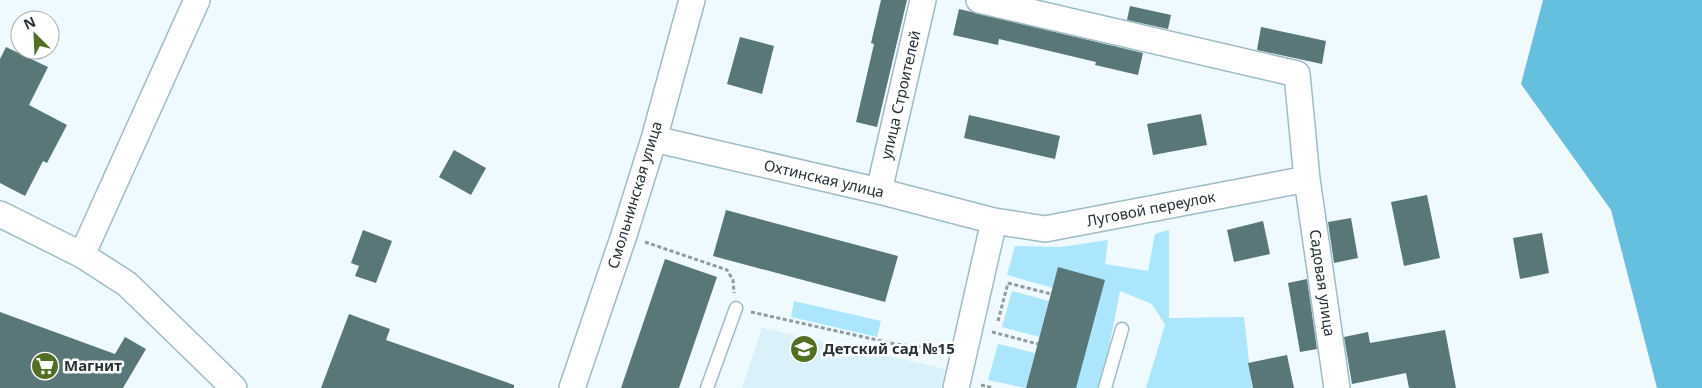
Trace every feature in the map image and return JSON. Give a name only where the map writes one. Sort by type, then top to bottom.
[{"type":"street","points":[[82,255],[197,0]]},
{"type":"street","name":"Смольнинская улица","points":[[572,388],[624,235],[654,139],[692,0]]},
{"type":"street","name":"улица Строителей","points":[[879,191],[923,0]]},
{"type":"street","name":"Садовая улица","points":[[979,0],[1297,74],[1307,179],[1337,388]]},
{"type":"street","name":"Охтинская улица","points":[[654,139],[879,191],[994,221]]},
{"type":"street","name":"Луговой переулок","points":[[994,221],[1045,229],[1307,179]]},
{"type":"street","points":[[0,214],[82,255],[127,284],[234,388]]},
{"type":"street","points":[[956,388],[994,221]]},
{"type":"lane","points":[[707,388],[736,308]]},
{"type":"lane","points":[[1105,388],[1122,330]]},
{"type":"path","points":[[624,235],[727,270],[733,280],[736,308],[895,344],[964,352]]},
{"type":"path","points":[[981,276],[1051,294]]},
{"type":"path","points":[[970,326],[1038,344]]},
{"type":"shaded area","points":[[1543,0],[1702,0],[1702,388],[1657,388],[1611,210],[1521,84]]},
{"type":"shaded area","points":[[1169,230],[1169,318],[1244,317],[1252,388],[1146,388],[1165,325],[1152,304],[1120,291],[1101,388],[1076,388],[1053,288],[1007,275],[1015,246],[1061,247],[1108,240],[1105,264],[1148,271],[1155,234]]},
{"type":"shaded area","points":[[1012,291],[1049,301],[1040,337],[1002,327]]},
{"type":"shaded area","points":[[794,301],[881,321],[877,337],[791,317]]},
{"type":"shaded area","name":"Детский сад №15","points":[[762,328],[946,369],[941,388],[742,388]]},
{"type":"shaded area","points":[[998,344],[1035,353],[1026,388],[988,380]]},
{"type":"building","points":[[881,0],[907,0],[877,127],[856,122],[874,44],[871,43]]},
{"type":"building","points":[[1130,6],[1171,15],[1168,29],[1127,20]]},
{"type":"building","points":[[959,9],[1143,53],[1138,75],[1095,65],[1096,62],[999,39],[998,45],[953,35]]},
{"type":"building","points":[[1261,27],[1326,41],[1322,64],[1257,50]]},
{"type":"building","points":[[740,37],[774,46],[762,94],[727,84]]},
{"type":"building","points":[[6,47],[10,49],[10,60],[33,60],[48,67],[29,105],[67,125],[47,163],[43,161],[25,196],[0,183],[0,59]]},
{"type":"building","points":[[1201,114],[1207,145],[1153,155],[1147,124]]},
{"type":"building","points":[[969,115],[1060,136],[1055,159],[964,138]]},
{"type":"building","points":[[454,150],[486,168],[471,195],[439,177]]},
{"type":"building","points":[[1427,195],[1440,258],[1404,266],[1391,202]]},
{"type":"building","points":[[726,210],[898,256],[885,302],[713,256]]},
{"type":"building","points":[[1351,218],[1358,258],[1334,263],[1328,222]]},
{"type":"building","points":[[1263,221],[1270,254],[1234,262],[1227,230]]},
{"type":"building","points":[[363,230],[392,241],[376,283],[355,276],[359,266],[351,263]]},
{"type":"building","points":[[1542,233],[1549,273],[1520,279],[1513,238]]},
{"type":"building","points":[[665,259],[717,277],[679,388],[621,388]]},
{"type":"building","points":[[1058,267],[1105,280],[1076,388],[1026,388]]},
{"type":"building","points":[[1307,279],[1317,349],[1300,352],[1288,283]]},
{"type":"building","points":[[0,312],[115,354],[125,337],[146,349],[123,388],[0,388]]},
{"type":"building","points":[[349,314],[390,329],[386,340],[514,385],[514,388],[321,388]]},
{"type":"building","points":[[1445,330],[1456,388],[1409,388],[1406,373],[1352,384],[1344,337],[1368,332],[1370,343]]},
{"type":"building","points":[[1287,355],[1294,388],[1253,388],[1248,363]]},
{"type":"place","name":"Детский сад №15","points":[[804,349]]},
{"type":"place","name":"Магнит","points":[[45,366]]}]
